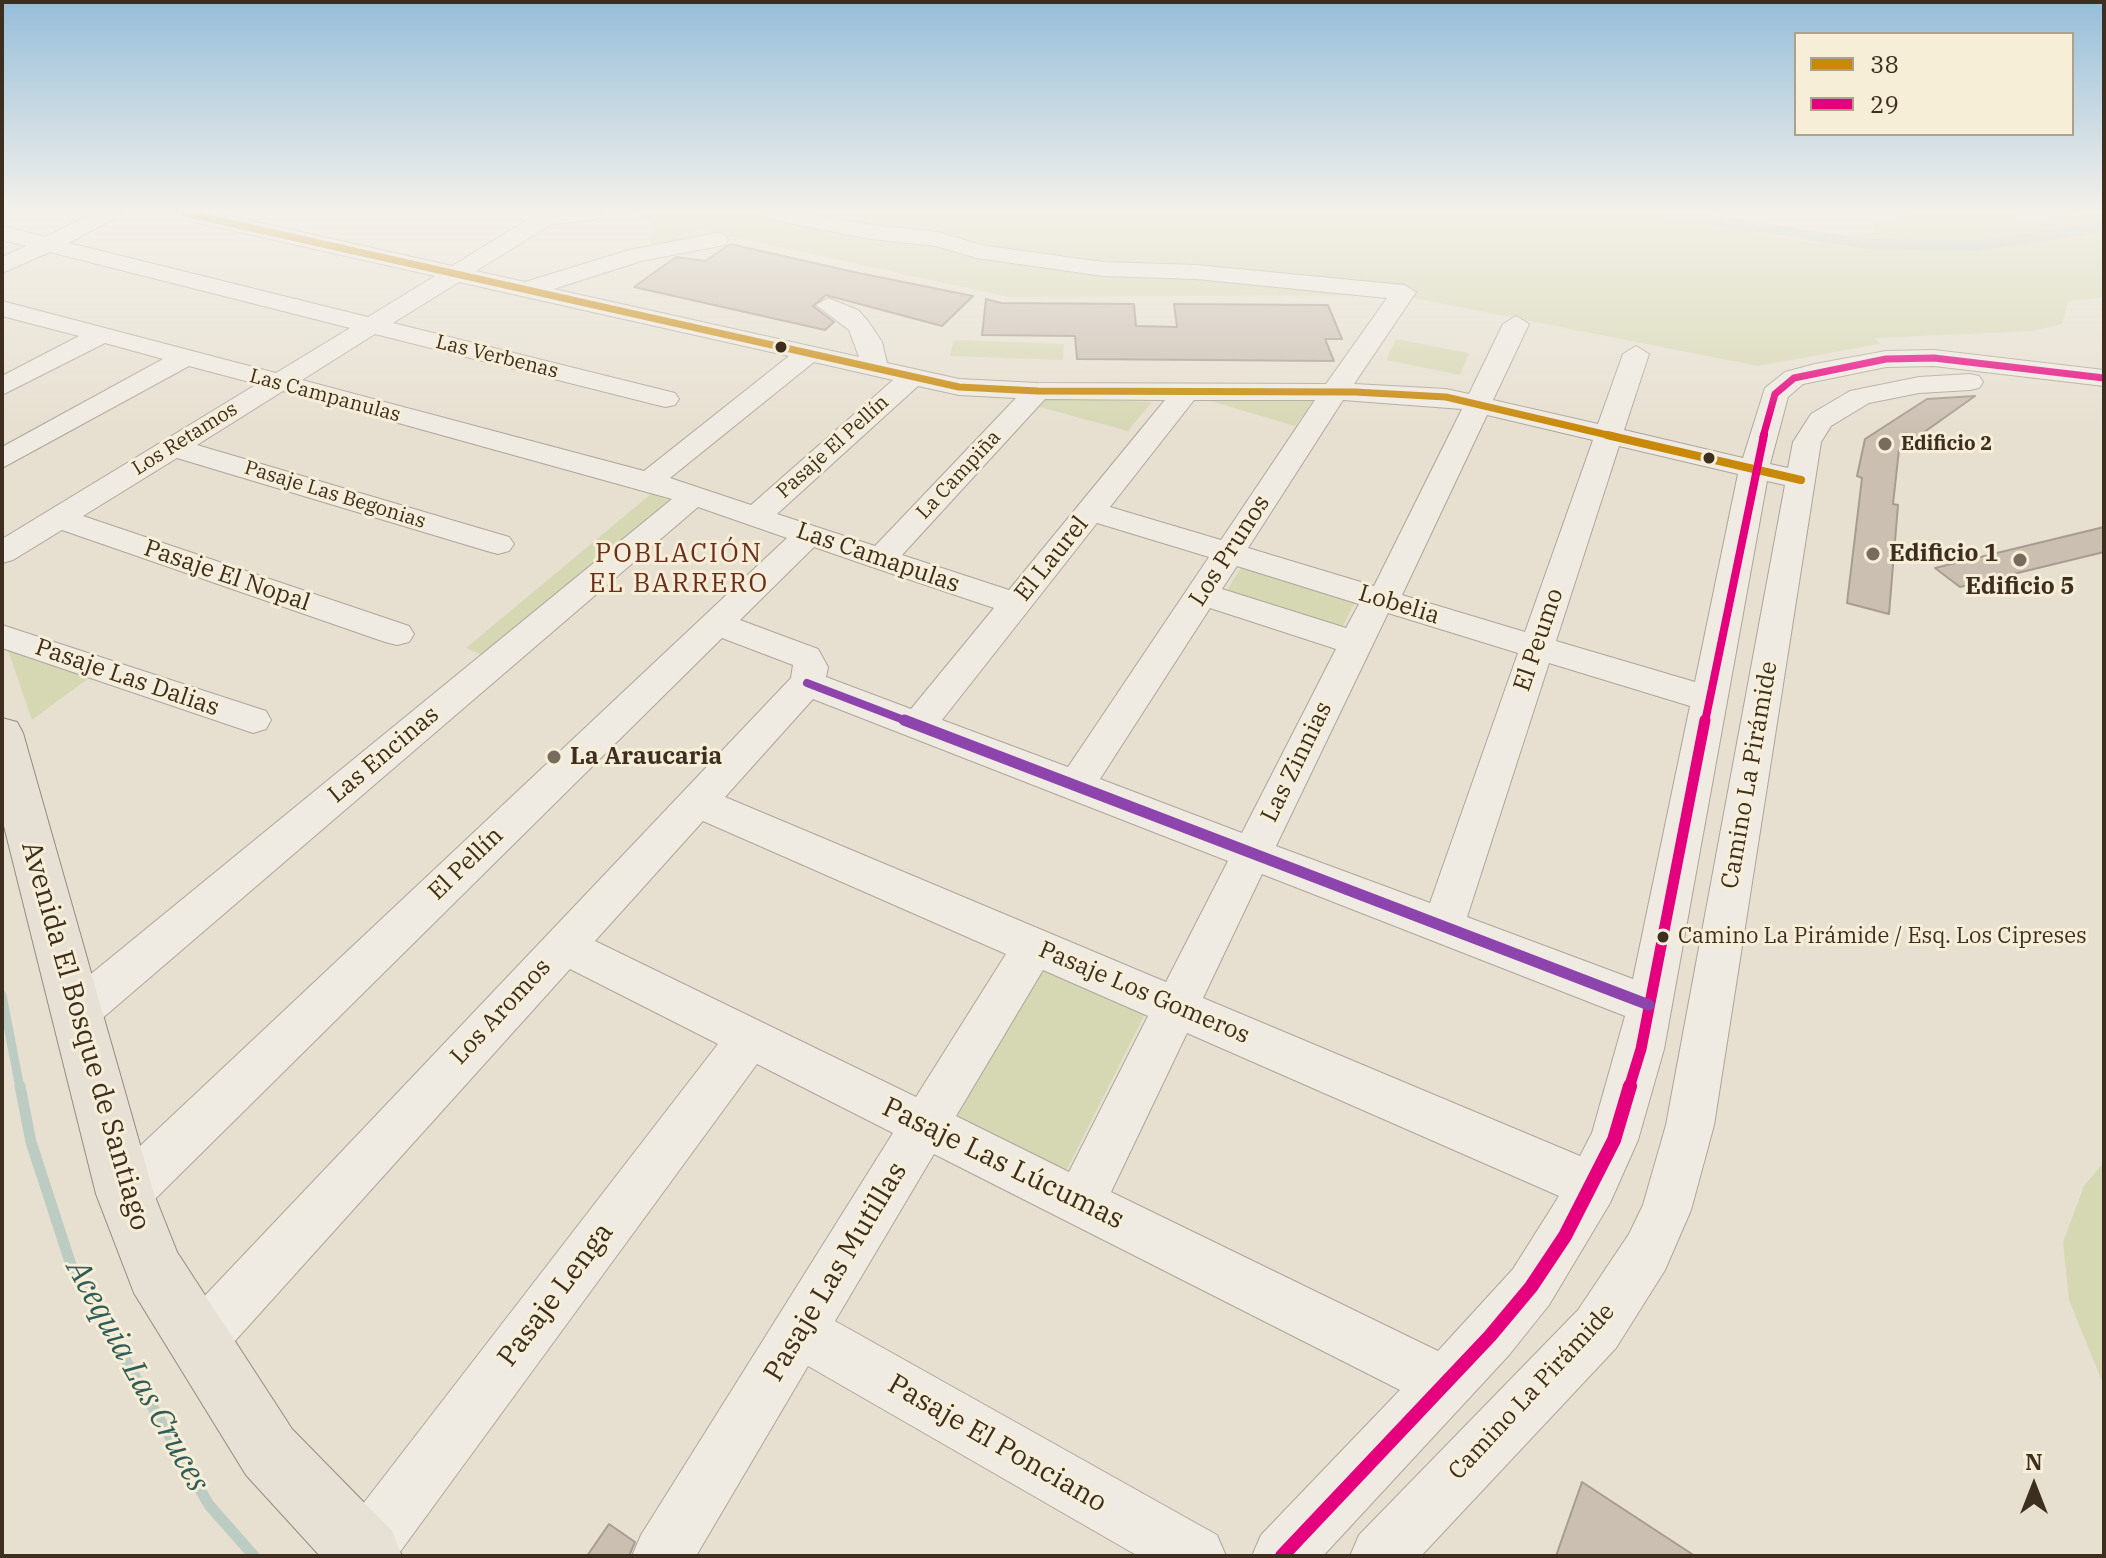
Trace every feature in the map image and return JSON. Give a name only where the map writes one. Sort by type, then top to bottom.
[{"type":"main road","name":"Avenida El Bosque de Santiago","points":[[2,733],[125,1194],[155,1272],[197,1343],[269,1452],[365,1554]]},
{"type":"street","name":"Las Verbenas","points":[[210,286],[665,399]]},
{"type":"street","name":"Los Retamos","points":[[2,553],[431,286]]},
{"type":"street","points":[[505,286],[911,378],[976,389],[1433,396],[1478,403],[1801,480]]},
{"type":"street","points":[[525,290],[539,286]]},
{"type":"street","name":"Los Prunos","points":[[1076,785],[1384,317],[1404,292],[1339,286]]},
{"type":"street","name":"Pasaje El Pellín","points":[[828,305],[849,315],[859,326],[869,342],[875,369]]},
{"type":"street","name":"Las Campanulas","points":[[8,314],[101,335],[649,481]]},
{"type":"street","name":"Las Zinnias","points":[[1080,1202],[1356,643],[1389,590],[1516,324]]},
{"type":"street","points":[[2,387],[101,335]]},
{"type":"street","points":[[649,481],[808,354]]},
{"type":"street","name":"El Peumo","points":[[1443,926],[1636,354]]},
{"type":"street","points":[[2,459],[184,358]]},
{"type":"street","points":[[1282,1556],[1490,1336],[1531,1287],[1593,1186],[1630,1094],[1754,470],[1775,394],[1794,378],[1835,366],[1934,358],[2104,378]]},
{"type":"street","points":[[1835,366],[1868,378],[1877,392]]},
{"type":"street","name":"Pasaje El Pellín","points":[[755,517],[911,378]]},
{"type":"street","name":"Camino La Pirámide","points":[[1380,1556],[1597,1329],[1647,1252],[1666,1210],[1690,1125],[1807,442],[1821,420],[1845,404],[1877,392],[1966,381],[2022,383],[2104,394]]},
{"type":"street","name":"La Campiña","points":[[880,559],[1038,391]]},
{"type":"street","name":"El Laurel","points":[[918,725],[1186,392]]},
{"type":"street","name":"Pasaje Las Begonias","points":[[172,447],[498,544]]},
{"type":"street","name":"Las Camapulas","points":[[649,481],[1016,604]]},
{"type":"street","name":"Las Encinas","points":[[75,1014],[693,496]]},
{"type":"street","name":"Lobelia","points":[[1091,511],[1708,699]]},
{"type":"street","name":"Pasaje El Nopal","points":[[58,518],[397,634]]},
{"type":"street","name":"El Pellín","points":[[125,1194],[808,535]]},
{"type":"street","name":"Lobelia","points":[[1202,594],[1356,643]]},
{"type":"street","points":[[716,623],[806,657],[811,667],[807,683],[1649,1005]]},
{"type":"street","name":"Pasaje Las Dalias","points":[[2,636],[253,720]]},
{"type":"street","name":"Los Aromos","points":[[197,1343],[807,683]]},
{"type":"street","name":"Pasaje Los Gomeros","points":[[695,801],[1593,1186]]},
{"type":"street","name":"Pasaje Las Lúcumas","points":[[562,945],[1444,1383]]},
{"type":"street","name":"Pasaje Las Mutillas","points":[[662,1556],[1034,946]]},
{"type":"street","name":"Pasaje Lenga","points":[[365,1554],[750,1038]]},
{"type":"street","name":"Pasaje El Ponciano","points":[[799,1331],[1196,1556]]},
{"type":"green space","points":[[957,286],[2104,286],[2104,297],[2068,302],[2062,324],[2033,331],[1875,338],[1880,344],[1758,366],[1398,295],[1009,297]]},
{"type":"green space","points":[[1396,339],[1469,353],[1460,375],[1386,360]]},
{"type":"green space","points":[[954,340],[1064,344],[1063,360],[950,356]]},
{"type":"green space","points":[[1043,398],[1152,402],[1128,431],[1036,406]]},
{"type":"green space","points":[[1207,400],[1315,400],[1295,426]]},
{"type":"green space","points":[[651,494],[673,501],[489,658],[466,648]]},
{"type":"green space","points":[[1243,564],[1357,598],[1341,630],[1225,594]]},
{"type":"green space","points":[[5,642],[97,672],[32,720]]},
{"type":"green space","points":[[1033,964],[1146,1012],[1065,1173],[944,1115]]},
{"type":"green space","points":[[2104,1162],[2104,1386],[2069,1300],[2063,1242],[2084,1186]]},
{"type":"building","points":[[922,286],[973,296],[942,326],[826,295],[813,306],[834,322],[825,330],[634,287]]},
{"type":"building","points":[[986,299],[1001,303],[1134,304],[1136,326],[1177,327],[1174,304],[1328,305],[1342,339],[1325,339],[1334,361],[1077,359],[1075,336],[982,335]]},
{"type":"building","points":[[1975,396],[1899,450],[1893,504],[1898,505],[1889,614],[1847,603],[1862,478],[1857,476],[1865,439],[1927,399]]},
{"type":"building","name":"Edificio 5","points":[[2104,527],[2104,552],[1960,587],[1935,568]]},
{"type":"building","points":[[1582,1482],[1695,1556],[1556,1556]]},
{"type":"building","points":[[609,1524],[635,1542],[629,1556],[587,1556]]},
{"type":"waterway","name":"Acequia Las Cruces","points":[[2,995],[20,1088]]},
{"type":"waterway","name":"Acequia Las Cruces","points":[[20,1086],[31,1142],[71,1265],[209,1505],[254,1556]]},
{"type":"transit line","name":"38","points":[[508,286],[959,387],[1038,391],[1355,392],[1446,397],[1801,480]]},
{"type":"transit line","name":"29","points":[[1282,1556],[1490,1336],[1531,1287],[1565,1236],[1614,1140],[1641,1049],[1754,470],[1775,394],[1794,378],[1886,359],[1934,358],[2104,378]]},
{"type":"transit line","points":[[807,683],[1649,1005]]},
{"type":"place","name":"Edificio 2","points":[[1885,444]]},
{"type":"place","name":"Edificio 1","points":[[1873,554]]},
{"type":"place","name":"Edificio 5","points":[[2020,560]]},
{"type":"place","name":"La Araucaria","points":[[554,757]]},
{"type":"place","name":"Camino La Pirámide / Esq. Los Cipreses","points":[[1663,937]]},
{"type":"district","name":"POBLACIÓN EL BARRERO","points":[[679,569]]}]
